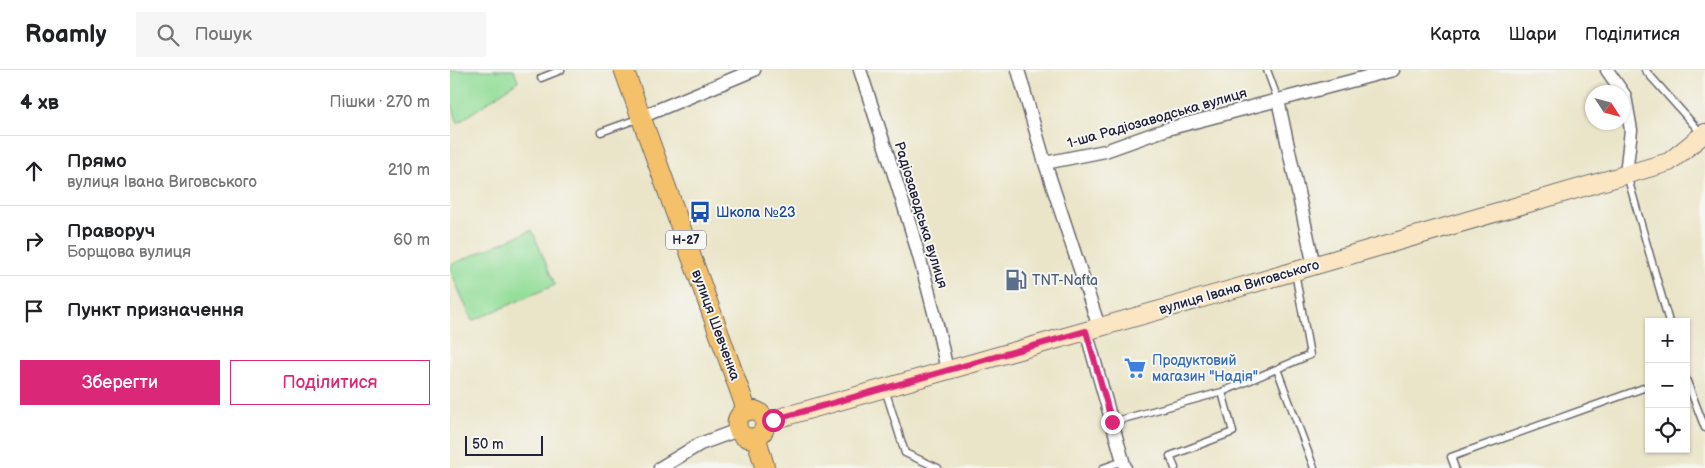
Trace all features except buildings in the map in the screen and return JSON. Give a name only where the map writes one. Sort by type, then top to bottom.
[{"type":"main road","name":"вулиця Шевченка","points":[[624,70],[747,410]]},
{"type":"main road","points":[[761,430],[747,438],[743,436],[738,430],[738,418],[747,410],[757,411],[761,430],[765,468]]},
{"type":"street","points":[[641,117],[754,70]]},
{"type":"street","name":"Радіозаводська вулиця","points":[[860,70],[912,230],[937,320],[947,370]]},
{"type":"street","points":[[1018,70],[1092,329],[1112,422],[1124,464]]},
{"type":"street","name":"1-ша Радіозаводська вулиця","points":[[1045,163],[1105,151],[1167,129],[1393,70]]},
{"type":"street","points":[[1606,70],[1625,96],[1631,130],[1626,174]]},
{"type":"street","points":[[1278,100],[1314,266]]},
{"type":"street","name":"вулиця Івана Виговського","points":[[761,430],[885,388],[1314,266],[1669,162],[1704,134]]},
{"type":"street","points":[[660,468],[700,444],[738,430]]},
{"type":"lane","points":[[541,78],[561,70]]},
{"type":"lane","points":[[1267,70],[1278,100]]},
{"type":"lane","points":[[1645,70],[1704,134]]},
{"type":"lane","points":[[601,132],[641,117]]},
{"type":"lane","points":[[1626,174],[1668,318]]},
{"type":"lane","points":[[1112,422],[1222,392],[1310,355],[1295,271]]},
{"type":"lane","points":[[1277,369],[1314,468]]},
{"type":"lane","points":[[1455,468],[1451,457],[1645,387]]},
{"type":"lane","points":[[885,388],[905,453],[938,468]]},
{"type":"lane","points":[[1690,389],[1705,428]]},
{"type":"lane","points":[[1174,468],[1170,456],[1233,432],[1222,392]]},
{"type":"lane","points":[[1103,468],[1124,464]]},
{"type":"green space","points":[[450,70],[514,70],[518,81],[458,123],[450,99]]},
{"type":"green space","points":[[532,230],[555,285],[472,321],[450,265]]},
{"type":"place","name":"Школа №23","points":[[700,212]]},
{"type":"place","name":"TNT-Nafta","points":[[1016,280]]},
{"type":"place","name":"Продуктовий магазин \"Надія\"","points":[[1135,368]]},
{"type":"route","points":[[773,420],[1086,331],[1112,422]]}]
